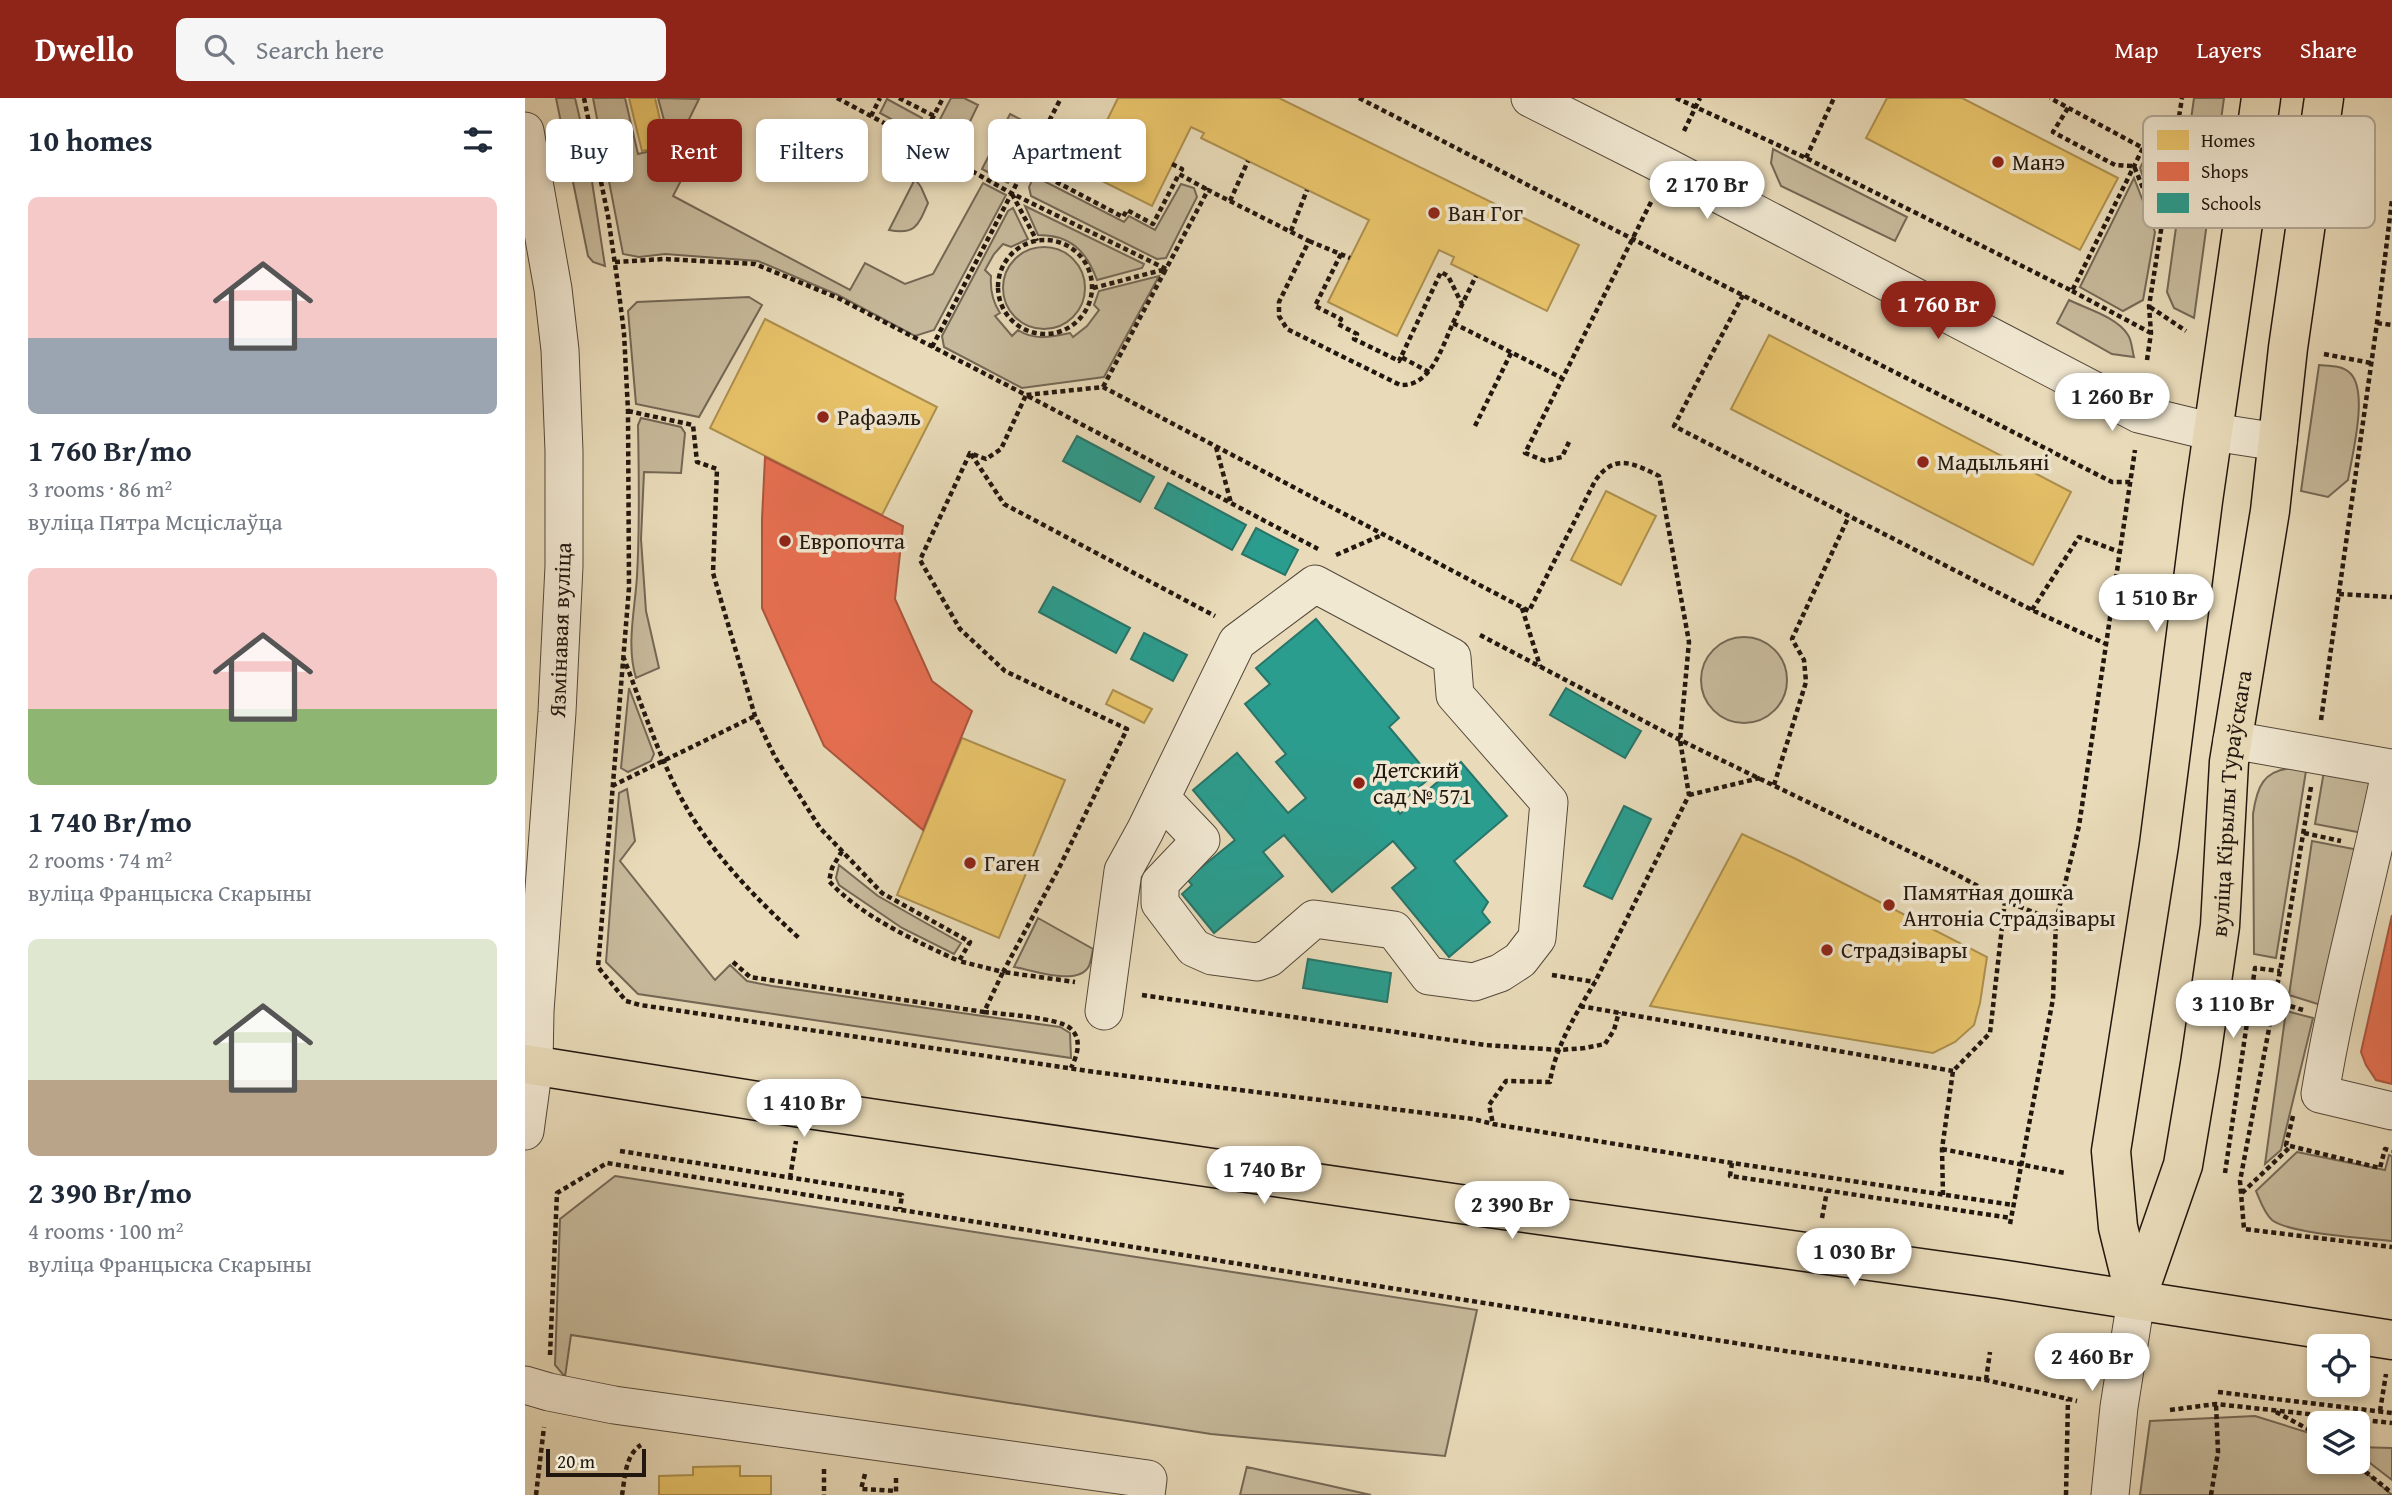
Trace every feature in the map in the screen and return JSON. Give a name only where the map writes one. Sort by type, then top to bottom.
[{"type":"main road","points":[[2258,116],[2261,98]]},
{"type":"main road","name":"вуліца Кірылы Тураўскага","points":[[2321,116],[2324,98]]},
{"type":"main road","points":[[2136,1300],[2118,1227],[2111,1151],[2159,845],[2242,228]]},
{"type":"main road","name":"вуліца Кірылы Тураўскага","points":[[2136,1300],[2183,1165],[2220,926],[2232,740],[2270,511],[2305,228]]},
{"type":"main road","points":[[530,1065],[1070,1148],[2136,1300],[2392,1340]]},
{"type":"street","points":[[1530,98],[2139,414],[2213,432],[2278,442]]},
{"type":"street","name":"Язмінавая вуліца","points":[[525,131],[553,289],[560,350],[564,451],[564,566],[558,699],[525,1131]]},
{"type":"street","points":[[1104,1011],[1123,872],[1237,642],[1315,584],[1452,657],[1455,695],[1549,802],[1537,938],[1520,960],[1500,973],[1474,982],[1429,975],[1394,930],[1314,919],[1269,958],[1258,962],[1212,956],[1194,948],[1160,903],[1160,883],[1201,840],[1161,798]]},
{"type":"street","points":[[2232,740],[2391,768],[2332,1020],[2320,1094],[2392,1111]]},
{"type":"street","points":[[2110,1495],[2119,1408],[2136,1300]]},
{"type":"street","points":[[537,1389],[614,1405],[1148,1479],[1146,1495]]},
{"type":"path","points":[[584,98],[615,262],[624,333],[628,411],[629,587],[598,967],[626,1001],[1071,1069],[1473,1119],[1732,1163],[2013,1205]]},
{"type":"path","points":[[837,98],[882,122]]},
{"type":"path","points":[[871,116],[880,98]]},
{"type":"path","points":[[899,98],[934,116]]},
{"type":"path","points":[[932,119],[943,98]]},
{"type":"path","points":[[1050,119],[1061,98]]},
{"type":"path","points":[[1359,98],[2112,482],[2131,482]]},
{"type":"path","points":[[1676,98],[1807,158],[2151,333]]},
{"type":"path","points":[[1684,131],[1700,98]]},
{"type":"path","points":[[1807,158],[1834,98]]},
{"type":"path","points":[[2050,98],[2143,148],[2072,291]]},
{"type":"path","points":[[2179,116],[2182,98]]},
{"type":"path","points":[[2068,108],[2053,132],[2115,165],[2134,166]]},
{"type":"path","points":[[1230,201],[1248,161]]},
{"type":"path","points":[[1056,182],[1123,217],[1127,210],[1153,224],[1182,169],[1172,164]]},
{"type":"path","points":[[2134,166],[2143,188]]},
{"type":"path","points":[[974,172],[1166,269]]},
{"type":"path","points":[[1179,174],[1309,241],[1350,258]]},
{"type":"path","points":[[932,346],[1017,182]]},
{"type":"path","points":[[1103,387],[1208,190]]},
{"type":"path","points":[[1291,231],[1307,190]]},
{"type":"path","points":[[1011,193],[1037,241]]},
{"type":"path","points":[[1569,442],[1562,457],[1545,461],[1525,453],[1652,200]]},
{"type":"path","points":[[2392,200],[2305,833],[2240,1181],[2244,1229],[2392,1247]]},
{"type":"path","points":[[2147,360],[2151,333],[2149,306],[2160,230]]},
{"type":"path","points":[[1037,241],[1060,242],[1074,249],[1085,260],[1092,275],[1093,288],[1089,306],[1080,319],[1068,329],[1053,334],[1038,334],[1023,329],[1011,320],[1002,307],[998,292],[999,276],[1005,262],[1028,242],[1037,241]]},
{"type":"path","points":[[1309,241],[1279,302],[1279,316],[1287,329],[1400,386],[1418,383],[1429,372],[1476,276]]},
{"type":"path","points":[[1341,254],[1315,306],[1341,319],[1338,324],[1357,334],[1354,339],[1399,361],[1441,272],[1448,276],[1462,304]]},
{"type":"path","points":[[615,262],[664,259],[755,264],[838,298],[1026,395],[1103,387],[1529,611],[1603,468],[1616,463],[1634,463],[1659,476],[1689,642],[1680,740],[1689,795],[1595,982],[1580,1006],[1552,1067],[1550,1082],[1506,1081],[1489,1105],[1493,1124]]},
{"type":"path","points":[[1093,288],[1166,269]]},
{"type":"path","points":[[1743,295],[1674,426],[2032,610],[2106,644]]},
{"type":"path","points":[[2149,306],[2186,331]]},
{"type":"path","points":[[1453,323],[1562,378]]},
{"type":"path","points":[[2377,323],[2392,325]]},
{"type":"path","points":[[1475,426],[1511,353]]},
{"type":"path","points":[[2320,354],[2371,363]]},
{"type":"path","points":[[1401,356],[1429,372]]},
{"type":"path","points":[[970,453],[986,459],[1001,449],[1026,395]]},
{"type":"path","points":[[628,411],[693,425],[697,462],[717,469],[713,573],[755,716],[775,757],[820,828],[882,893],[970,942],[958,961]]},
{"type":"path","points":[[1216,446],[1231,503]]},
{"type":"path","points":[[1732,1163],[1730,1177],[2011,1221],[2053,999],[2056,921],[2079,826],[2135,450]]},
{"type":"path","points":[[970,453],[1004,504],[1248,634]]},
{"type":"path","points":[[970,453],[920,560],[961,629],[1005,671],[1127,729],[984,1012]]},
{"type":"path","points":[[1774,785],[1806,682],[1804,660],[1792,639],[1849,516]]},
{"type":"path","points":[[1332,556],[1384,534]]},
{"type":"path","points":[[2032,610],[2079,537],[2120,552]]},
{"type":"path","points":[[2339,594],[2392,597]]},
{"type":"path","points":[[1522,607],[1540,666]]},
{"type":"path","points":[[623,655],[664,762],[693,816],[729,867],[800,939]]},
{"type":"path","points":[[612,787],[755,716]]},
{"type":"path","points":[[1680,740],[1954,873],[2005,901],[2056,921]]},
{"type":"path","points":[[1689,795],[1760,778]]},
{"type":"path","points":[[842,851],[832,867],[829,881],[840,894],[918,943],[958,961],[1003,972],[1067,983],[1079,982]]},
{"type":"path","points":[[1943,1195],[1942,1149],[1953,1071],[1990,1033],[2005,901]]},
{"type":"path","points":[[733,962],[750,977],[1059,1022],[1071,1028],[1078,1041],[1078,1054],[1071,1069]]},
{"type":"path","points":[[2225,1173],[2255,968],[2280,971]]},
{"type":"path","points":[[1136,991],[1145,997],[1485,1045],[1560,1050],[1605,1044],[1614,1030],[1619,1012]]},
{"type":"path","points":[[1580,1006],[1953,1071]]},
{"type":"path","points":[[2241,1194],[2291,1146]]},
{"type":"path","points":[[1942,1149],[2065,1172]]},
{"type":"path","points":[[620,1151],[902,1195],[900,1209]]},
{"type":"path","points":[[536,1495],[537,1389],[557,1193],[607,1163],[1772,1349],[1986,1380],[2077,1401]]},
{"type":"path","points":[[1986,1380],[1990,1352]]},
{"type":"path","points":[[2218,1392],[2392,1413]]},
{"type":"path","points":[[2066,1495],[2068,1399]]},
{"type":"path","points":[[2211,1495],[2218,1452],[2216,1404]]},
{"type":"path","points":[[2170,1410],[2216,1404],[2392,1423]]},
{"type":"path","points":[[2272,1410],[2307,1429]]},
{"type":"path","points":[[2368,1474],[2392,1493]]},
{"type":"shaded area","points":[[556,98],[575,98],[580,119],[560,119]]},
{"type":"shaded area","points":[[593,98],[625,98],[630,119],[597,119]]},
{"type":"shaded area","points":[[658,98],[699,99],[689,119],[664,119]]},
{"type":"shaded area","points":[[951,98],[964,98],[978,105],[971,119],[940,119]]},
{"type":"shaded area","points":[[2194,98],[2224,98],[2222,116],[2191,116]]},
{"type":"shaded area","points":[[887,99],[922,118],[891,119],[880,113]]},
{"type":"shaded area","points":[[1010,114],[1020,119],[1007,119]]},
{"type":"shaded area","points":[[633,132],[638,154],[647,152],[647,182],[680,182],[673,196],[850,290],[865,263],[905,284],[933,274],[983,183],[1006,195],[934,330],[915,336],[838,295],[758,261],[665,254],[639,257],[623,254],[609,182],[633,182]]},
{"type":"shaded area","points":[[1773,149],[1907,217],[1895,241],[1781,186],[1771,163]]},
{"type":"shaded area","points":[[988,157],[988,172],[982,169]]},
{"type":"shaded area","points":[[2134,178],[2143,201],[2143,228],[2153,228],[2155,232],[2143,300],[2123,311],[2080,287]]},
{"type":"shaded area","points":[[573,182],[592,182],[605,266],[593,262],[588,256]]},
{"type":"shaded area","points":[[913,182],[917,182],[928,203],[921,218],[910,230],[889,230]]},
{"type":"shaded area","points":[[1031,182],[1046,182],[1124,222],[1129,216],[1155,230],[1181,184],[1194,188],[1197,197],[1166,258],[1157,259],[1031,196],[1029,187]]},
{"type":"shaded area","points":[[1025,206],[1144,264],[1142,268],[1097,280],[1088,260],[1075,246],[1059,238],[1038,235]]},
{"type":"shaded area","points":[[1013,208],[1028,239],[1011,247],[1003,244],[985,270],[991,276],[992,295],[1000,313],[995,316],[1012,336],[1018,330],[1037,337],[1070,333],[1073,337],[1087,326],[1099,310],[1094,305],[1099,291],[1159,276],[1104,377],[1022,388],[944,347],[942,336],[1008,211]]},
{"type":"shaded area","points":[[2176,228],[2206,228],[2194,318],[2174,308],[2167,292]]},
{"type":"shaded area","points":[[1044,247],[1060,250],[1073,259],[1082,272],[1085,288],[1082,304],[1073,317],[1060,326],[1044,329],[1028,326],[1015,317],[1006,304],[1003,288],[1006,272],[1015,259],[1028,250]]},
{"type":"shaded area","points":[[749,297],[762,305],[699,417],[636,404],[628,311],[637,302]]},
{"type":"shaded area","points":[[2069,300],[2117,323],[2128,335],[2134,357],[2112,354],[2057,323]]},
{"type":"shaded area","points":[[2319,365],[2335,366],[2350,373],[2356,382],[2359,408],[2348,480],[2328,497],[2301,491]]},
{"type":"shaded area","points":[[641,418],[681,427],[685,433],[681,473],[644,472],[641,539],[646,611],[659,668],[636,678],[631,640],[638,557],[638,425]]},
{"type":"shaded area","points":[[1744,637],[1768,644],[1780,656],[1787,680],[1780,704],[1768,716],[1744,723],[1720,716],[1708,704],[1701,680],[1708,656],[1720,644]]},
{"type":"shaded area","points":[[629,688],[654,754],[651,761],[628,772],[621,768]]},
{"type":"shaded area","points":[[2293,768],[2306,771],[2276,958],[2254,954],[2253,814],[2260,788],[2268,776]]},
{"type":"shaded area","points":[[2324,771],[2367,780],[2371,788],[2368,834],[2315,824]]},
{"type":"shaded area","points":[[627,789],[635,841],[620,861],[715,980],[730,965],[747,981],[772,986],[1060,1027],[1070,1033],[1071,1058],[638,994],[606,962],[619,793]]},
{"type":"shaded area","points":[[2312,841],[2364,851],[2324,1006],[2289,995]]},
{"type":"shaded area","points":[[839,865],[878,896],[961,943],[954,954],[902,928],[839,885],[836,878]]},
{"type":"shaded area","points":[[1038,918],[1093,949],[1089,966],[1083,972],[1055,976],[1014,967]]},
{"type":"shaded area","points":[[2286,1011],[2313,1018],[2281,1150],[2265,1164]]},
{"type":"shaded area","points":[[2297,1152],[2385,1170],[2389,1155],[2392,1156],[2392,1241],[2311,1232],[2281,1225],[2272,1220],[2264,1210],[2256,1191]]},
{"type":"shaded area","points":[[615,1176],[1477,1310],[1445,1456],[1211,1434],[571,1335],[565,1377],[555,1365],[560,1219]]},
{"type":"shaded area","points":[[2255,1416],[2307,1432],[2307,1474],[2367,1474],[2392,1495],[2140,1495],[2150,1421]]},
{"type":"shaded area","points":[[2370,1447],[2392,1448],[2392,1480],[2370,1463]]},
{"type":"shaded area","points":[[1247,1467],[1371,1495],[1240,1495]]},
{"type":"building: Homes","points":[[629,98],[655,98],[660,119],[647,119],[647,150],[642,151]]},
{"type":"building: Homes","name":"Ван Гог","points":[[1118,98],[1279,98],[1579,245],[1547,311],[1451,264],[1454,257],[1439,250],[1397,336],[1328,302],[1369,220],[1201,138],[1204,133],[1191,127],[1152,206],[1104,182],[1146,182],[1146,119],[1108,119]]},
{"type":"building: Homes","name":"Манэ","points":[[1887,98],[1962,98],[2118,178],[2080,250],[1866,138]]},
{"type":"building: Homes","name":"Рафаэль","points":[[765,319],[937,407],[882,515],[710,428]]},
{"type":"building: Homes","name":"Мадыльяні","points":[[1769,335],[2071,492],[2033,565],[1731,409]]},
{"type":"building: Homes","points":[[1606,491],[1656,516],[1621,585],[1571,560]]},
{"type":"building: Homes","points":[[1113,690],[1152,709],[1144,723],[1106,704]]},
{"type":"building: Homes","name":"Гаген","points":[[962,738],[1065,780],[999,938],[897,895]]},
{"type":"building: Homes","name":"Страдзівары","points":[[1742,834],[1987,957],[1974,1025],[1955,1042],[1933,1053],[1650,1006]]},
{"type":"building: Homes","points":[[740,1466],[740,1476],[771,1476],[771,1495],[659,1495],[659,1476],[693,1475],[693,1467]]},
{"type":"building: Shops","points":[[765,457],[903,526],[895,599],[932,681],[972,711],[923,830],[824,746],[762,608]]},
{"type":"building: Shops","points":[[2392,915],[2392,1084],[2376,1080],[2361,1052]]},
{"type":"building: Schools","points":[[1077,436],[1154,477],[1140,502],[1063,461]]},
{"type":"building: Schools","points":[[1168,483],[1246,525],[1232,550],[1155,508]]},
{"type":"building: Schools","points":[[1256,528],[1298,550],[1285,575],[1242,554]]},
{"type":"building: Schools","points":[[1053,587],[1130,628],[1116,653],[1039,612]]},
{"type":"building: Schools","name":"Детский сад № 571","points":[[1316,619],[1399,718],[1389,727],[1431,777],[1395,807],[1400,814],[1461,762],[1507,816],[1454,861],[1488,902],[1482,912],[1490,922],[1449,957],[1392,888],[1416,868],[1393,841],[1332,892],[1284,835],[1263,852],[1283,876],[1214,933],[1182,894],[1192,885],[1187,879],[1235,840],[1193,790],[1237,753],[1288,813],[1306,798],[1276,762],[1286,754],[1245,704],[1270,684],[1256,668]]},
{"type":"building: Schools","points":[[1144,633],[1187,655],[1173,681],[1131,659]]},
{"type":"building: Schools","points":[[1566,688],[1641,731],[1625,758],[1550,715]]},
{"type":"building: Schools","points":[[1624,806],[1651,819],[1612,899],[1584,886]]},
{"type":"building: Schools","points":[[1308,959],[1391,973],[1387,1002],[1303,988]]},
{"type":"place","name":"Манэ","points":[[1998,162]]},
{"type":"place","name":"Ван Гог","points":[[1434,213]]},
{"type":"place","name":"Рафаэль","points":[[823,417]]},
{"type":"place","name":"Мадыльяні","points":[[1923,462]]},
{"type":"place","name":"Европочта","points":[[785,541]]},
{"type":"place","name":"Детский сад № 571","points":[[1359,783]]},
{"type":"place","name":"Гаген","points":[[970,863]]},
{"type":"place","name":"Памятная дошка Антоніа Страдзівары","points":[[1889,905]]},
{"type":"place","name":"Страдзівары","points":[[1827,950]]}]
